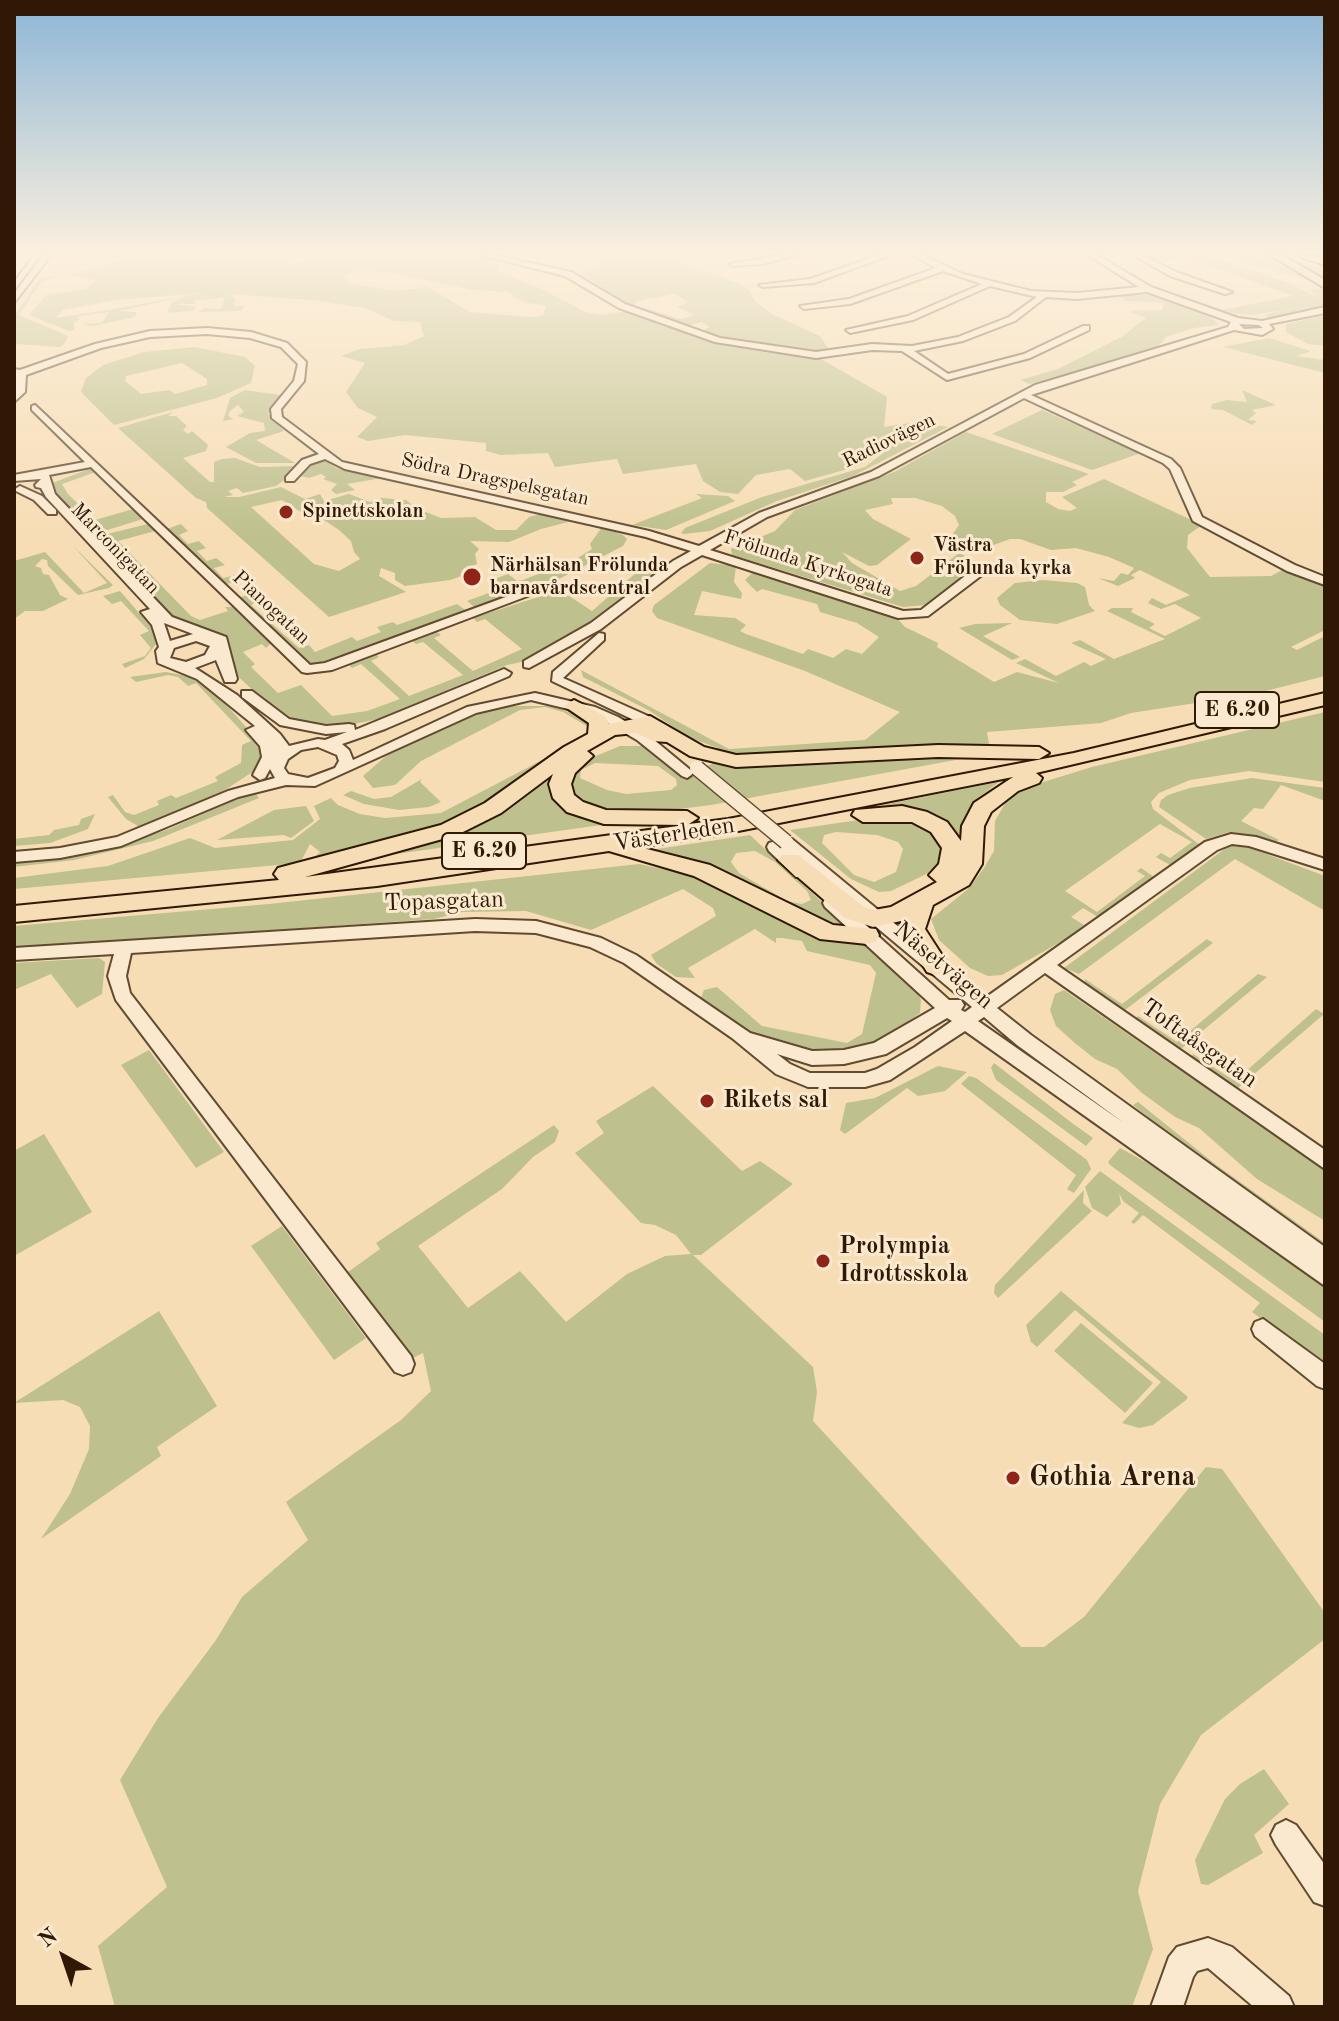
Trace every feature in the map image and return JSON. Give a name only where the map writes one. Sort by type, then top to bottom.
[{"type":"highway","name":"Västerleden","points":[[14,900],[279,876],[488,850],[687,818],[1039,753],[1202,719],[1325,687]]},
{"type":"highway","name":"Västerleden","points":[[14,914],[329,883],[728,826],[1074,759],[1325,699]]},
{"type":"highway","points":[[574,706],[598,720],[600,728],[597,736]]},
{"type":"highway","points":[[634,722],[659,742]]},
{"type":"highway","points":[[279,876],[375,853],[449,830],[493,808],[597,736],[634,722],[697,752],[736,761],[938,751],[1039,753]]},
{"type":"highway","points":[[659,742],[636,741],[600,746],[565,770],[560,784],[562,794],[580,810],[604,817],[687,818]]},
{"type":"highway","points":[[603,846],[702,870],[829,933],[873,927],[950,887],[967,872],[973,826],[993,797],[1074,759]]},
{"type":"highway","points":[[728,826],[902,813],[930,822],[950,839],[954,856],[943,874],[886,903],[856,899]]},
{"type":"highway","points":[[783,850],[873,927]]},
{"type":"highway","points":[[922,902],[913,921],[913,930],[936,966]]},
{"type":"street","name":"Södra Dragspelsgatan","points":[[18,372],[89,349]]},
{"type":"street","name":"Södra Dragspelsgatan","points":[[289,349],[304,367],[299,381],[278,404],[277,418],[327,455],[349,467],[591,519],[701,551]]},
{"type":"street","points":[[777,349],[816,355],[856,349]]},
{"type":"street","points":[[905,349],[947,377],[1027,356],[1041,349]]},
{"type":"street","name":"Radiovägen","points":[[1142,358],[1166,349]]},
{"type":"street","name":"Radiovägen","points":[[504,673],[577,639],[701,551],[767,513],[887,468],[1022,394],[1176,349]]},
{"type":"street","points":[[15,393],[18,372]]},
{"type":"street","points":[[1022,394],[1167,461],[1175,468],[1197,519],[1291,568],[1325,581]]},
{"type":"street","name":"Pianogatan","points":[[35,408],[307,669],[327,667],[548,586]]},
{"type":"street","points":[[290,479],[306,462],[327,455]]},
{"type":"street","name":"Marconigatan","points":[[14,461],[41,478],[50,495],[167,620],[201,635],[215,637],[224,644],[226,701],[267,745],[269,757],[260,775]]},
{"type":"street","points":[[15,482],[92,464]]},
{"type":"street","name":"Marconigatan","points":[[15,482],[38,498],[158,624],[166,648],[163,660],[247,694],[285,722],[302,727],[331,731],[408,715]]},
{"type":"street","name":"Radiovägen","points":[[530,698],[549,693],[583,648],[689,569],[701,551]]},
{"type":"street","name":"Frölunda Kyrkogata","points":[[701,551],[908,616],[924,613],[982,569]]},
{"type":"street","points":[[166,648],[181,639],[201,635],[215,642],[218,649],[207,661],[180,666]]},
{"type":"street","name":"Marconigatan","points":[[218,649],[216,665],[227,687],[282,747],[279,773],[287,780]]},
{"type":"street","points":[[529,664],[548,667],[559,678],[634,722]]},
{"type":"street","points":[[504,673],[499,681],[501,688],[510,695],[574,706],[634,722]]},
{"type":"street","points":[[171,822],[260,775],[297,747],[323,743],[408,715],[504,673]]},
{"type":"street","name":"Marconigatan","points":[[247,694],[288,734],[301,741],[323,743]]},
{"type":"street","points":[[14,857],[90,848],[171,822],[233,794],[287,780],[304,784],[320,782],[472,710],[530,698]]},
{"type":"street","name":"Näsetvägen","points":[[659,742],[783,850],[856,899],[873,927],[946,1008],[1325,1276]]},
{"type":"street","points":[[323,743],[344,753],[346,761],[341,771]]},
{"type":"street","points":[[978,1003],[1045,965],[1223,841],[1250,841],[1325,865]]},
{"type":"street","name":"Topasgatan","points":[[14,954],[475,925],[536,927],[595,942],[630,959],[738,1033],[783,1069],[798,1076],[846,1081],[874,1077],[900,1066],[964,1021],[978,1003]]},
{"type":"street","name":"Näsetvägen","points":[[873,927],[936,966],[978,1003],[1325,1259]]},
{"type":"street","points":[[124,947],[117,976],[122,995],[403,1364]]},
{"type":"street","name":"Toftaåsgatan","points":[[1045,965],[1325,1161]]},
{"type":"street","name":"Topasgatan","points":[[738,1033],[797,1055],[844,1057],[879,1049],[946,1008],[978,1003]]},
{"type":"street","points":[[1263,1329],[1325,1378]]},
{"type":"street","points":[[1286,1835],[1325,1891]]},
{"type":"street","points":[[1167,2007],[1180,1968],[1188,1958],[1208,1953],[1221,1958],[1278,2007]]},
{"type":"green space","points":[[207,349],[245,357],[255,366],[251,383],[217,398],[114,425],[81,392],[86,378],[103,365],[144,352]],"holes":[[[182,363],[207,379],[207,385],[175,394],[170,390],[141,394],[125,381],[126,376]]]},
{"type":"green space","points":[[359,349],[750,349],[816,356],[887,397],[884,427],[917,422],[948,427],[853,476],[777,501],[710,531],[684,534],[681,533],[685,528],[762,497],[865,467],[886,451],[855,467],[805,481],[790,469],[756,475],[738,494],[720,492],[703,481],[696,464],[623,474],[617,459],[555,467],[548,453],[501,455],[486,451],[486,443],[405,435],[368,441],[357,437],[377,417],[358,408],[346,392],[365,363],[341,356]]},
{"type":"green space","points":[[793,349],[830,351],[818,353]]},
{"type":"green space","points":[[1097,349],[1152,349],[1029,384],[1020,380],[1058,369]]},
{"type":"green space","points":[[1232,349],[1306,349],[1311,351],[1297,356],[1325,360],[1325,373]]},
{"type":"green space","points":[[245,390],[280,395],[268,414],[284,431],[256,440],[295,463],[256,463],[226,447],[250,433],[265,431],[264,423],[237,416],[244,412],[238,405],[228,416],[233,419],[223,421],[230,398]]},
{"type":"green space","points":[[1242,390],[1276,405],[1252,410],[1256,413],[1248,420],[1257,421],[1252,425],[1223,410],[1211,409],[1212,404],[1227,400],[1247,402]]},
{"type":"green space","points":[[1042,410],[1139,452],[1092,470],[992,434]]},
{"type":"green space","points":[[173,412],[168,416],[176,416],[187,426],[183,430],[188,434],[192,431],[208,445],[206,451],[183,458],[210,482],[214,482],[214,462],[222,459],[235,458],[260,467],[295,466],[290,476],[276,486],[243,493],[237,488],[228,491],[233,495],[224,497],[239,497],[281,487],[305,499],[320,494],[324,501],[349,494],[370,502],[382,498],[406,500],[418,509],[441,518],[475,517],[496,530],[516,530],[529,517],[540,514],[576,520],[509,542],[470,541],[479,549],[475,554],[477,564],[463,569],[468,574],[450,580],[405,586],[395,580],[395,573],[381,568],[379,576],[406,592],[329,617],[207,508],[206,502],[196,498],[118,428]],"holes":[[[282,500],[306,515],[302,517],[307,520],[318,516],[339,530],[351,541],[360,559],[339,571],[314,564],[251,507]]]},
{"type":"green space","points":[[966,432],[1089,474],[1072,482],[1077,485],[1063,492],[1046,492],[1046,502],[1058,509],[1070,511],[1077,508],[1062,497],[1104,479],[1202,525],[1188,535],[1187,548],[1210,577],[1271,576],[1284,569],[1325,582],[1325,630],[1291,647],[1297,650],[1325,636],[1325,676],[1254,694],[1131,713],[1101,723],[987,732],[989,744],[740,759],[716,755],[718,748],[688,737],[650,711],[583,677],[581,670],[729,749],[865,740],[900,712],[805,671],[657,618],[652,611],[654,605],[710,563],[736,566],[734,582],[742,593],[741,599],[702,591],[694,615],[735,618],[746,625],[740,631],[746,634],[803,654],[808,649],[833,658],[846,649],[862,654],[879,637],[857,623],[820,612],[817,604],[762,589],[757,592],[745,580],[754,571],[896,617],[905,627],[938,643],[937,647],[994,682],[1017,672],[1059,683],[1016,663],[1025,659],[1056,676],[1084,662],[1091,666],[1106,659],[1071,643],[1080,640],[1114,659],[1165,639],[1107,611],[1112,608],[1133,608],[1131,612],[1155,624],[1149,628],[1165,636],[1201,618],[1175,604],[1161,609],[1148,603],[1152,598],[1166,605],[1190,595],[1140,570],[1131,575],[1135,578],[1118,586],[1098,578],[1114,581],[1121,573],[1128,575],[1134,568],[1109,557],[1076,548],[1051,550],[1020,539],[1010,539],[988,547],[966,543],[952,535],[959,525],[955,516],[942,506],[915,498],[891,498],[893,504],[865,510],[873,519],[911,539],[877,565],[869,566],[842,552],[852,563],[900,591],[916,586],[959,553],[977,565],[926,605],[903,607],[732,555],[731,549],[775,531],[795,510],[894,472]]},
{"type":"green space","points":[[325,460],[336,468],[382,478],[347,484],[355,490],[336,494],[331,490],[337,484],[323,479],[326,477],[321,474],[309,478],[301,476],[304,467]]},
{"type":"green space","points":[[92,468],[96,472],[62,484],[68,494],[95,520],[133,509],[143,519],[104,531],[100,529],[108,538],[107,534],[148,524],[155,531],[118,541],[191,616],[200,620],[228,611],[225,607],[235,607],[271,643],[266,648],[262,644],[243,652],[255,664],[251,667],[278,693],[301,685],[332,716],[367,711],[400,699],[361,664],[352,668],[347,663],[375,653],[379,657],[371,661],[409,696],[463,675],[423,642],[416,644],[411,640],[436,631],[441,635],[434,638],[473,671],[522,649],[485,619],[477,622],[473,618],[560,590],[592,611],[645,565],[649,566],[646,570],[656,574],[560,644],[531,660],[507,665],[378,719],[335,728],[313,727],[278,713],[233,672],[228,644],[223,637],[171,619],[54,495],[52,483]]},
{"type":"green space","points":[[696,494],[728,496],[735,501],[666,530],[632,525],[702,498]]},
{"type":"green space","points":[[181,524],[188,531],[179,535],[188,544],[199,541],[206,548],[197,551],[207,561],[216,558],[225,565],[214,568],[223,578],[236,575],[241,579],[224,585],[167,529]]},
{"type":"green space","points":[[602,527],[623,535],[627,539],[623,546],[555,581],[477,609],[467,601],[494,591],[489,584],[492,580],[508,574],[517,581],[523,580],[576,559],[592,549],[590,544]]},
{"type":"green space","points":[[73,546],[113,585],[78,595],[48,566],[47,560],[42,559],[35,566],[41,568],[43,574],[49,575],[60,595],[68,599],[43,611],[25,611],[14,619],[14,561],[45,552],[84,593],[107,583]]},
{"type":"green space","points":[[1043,580],[1077,583],[1085,587],[1089,605],[1095,611],[1057,624],[1020,620],[1000,605],[997,598],[1015,583]]},
{"type":"green space","points":[[120,591],[153,629],[156,644],[144,659],[125,668],[122,664],[145,656],[151,648],[140,635],[149,631],[121,601],[112,604],[103,596]]},
{"type":"green space","points":[[254,592],[262,600],[251,605],[263,616],[272,612],[281,619],[271,623],[299,648],[309,645],[315,652],[352,637],[357,641],[381,632],[377,627],[393,622],[397,625],[457,604],[468,612],[315,664],[305,661],[239,598]]},
{"type":"green space","points":[[1012,623],[983,636],[1020,657],[1012,660],[959,628],[975,624]]},
{"type":"green space","points":[[166,672],[192,677],[216,693],[261,744],[263,759],[254,771],[225,790],[151,824],[138,826],[126,819],[108,797],[113,795],[125,812],[134,815],[159,805],[157,801],[171,795],[176,798],[218,781],[215,777],[241,763],[242,745],[251,741],[196,683],[188,686],[178,677],[168,675],[136,682],[130,677]]},
{"type":"green space","points":[[509,706],[546,706],[560,709],[587,719],[593,724],[593,733],[461,821],[309,862],[320,852],[310,844],[300,863],[14,889],[14,878],[108,866],[190,838],[215,848],[293,840],[320,819],[314,806],[331,798],[338,805],[360,814],[385,818],[441,813],[544,759],[583,736],[590,728],[563,712],[545,707],[520,710],[421,761],[395,785],[373,788],[363,776],[386,756],[426,735],[462,719]]},
{"type":"green space","points":[[1325,712],[1325,782],[1249,771],[1190,780],[1159,793],[1151,802],[1153,809],[1200,845],[1170,865],[1156,857],[1161,853],[1170,858],[1192,842],[1160,824],[1065,891],[1097,912],[1145,876],[1137,871],[1141,868],[1154,877],[1098,917],[1083,908],[1071,917],[1084,925],[1064,940],[1002,975],[988,976],[970,968],[939,940],[931,919],[968,889],[984,868],[994,851],[995,821],[1007,800],[1027,787],[1092,767]]},
{"type":"green space","points":[[620,746],[643,746],[683,775],[712,764],[712,761],[761,766],[977,756],[711,805],[655,812],[593,810],[571,795],[570,776],[591,758]],"holes":[[[595,763],[658,766],[676,779],[677,785],[671,790],[626,794],[607,790],[580,778],[581,770]]]},
{"type":"green space","points":[[561,763],[571,812],[608,824],[382,856],[429,842]]},
{"type":"green space","points":[[1252,778],[1325,788],[1325,801],[1281,785],[1263,809],[1254,808],[1241,821],[1279,840],[1276,842],[1229,832],[1206,839],[1159,807],[1161,800],[1168,795],[1190,788]]},
{"type":"green space","points":[[422,779],[420,782],[441,802],[429,807],[399,810],[364,804],[343,795],[351,791],[374,799],[391,797]]},
{"type":"green space","points":[[999,782],[975,800],[966,814],[963,834],[956,834],[903,807],[868,808]]},
{"type":"green space","points":[[254,791],[259,798],[153,841],[74,860],[14,867],[14,863],[70,857],[118,846],[169,829]]},
{"type":"green space","points":[[306,806],[314,821],[291,838],[284,835],[217,840],[274,810]]},
{"type":"green space","points":[[95,814],[88,829],[50,843],[14,846],[14,839],[49,835],[54,830],[79,825],[81,819]]},
{"type":"green space","points":[[866,819],[904,819],[930,829],[943,844],[939,868],[891,891],[879,892],[851,879],[790,830]],"holes":[[[836,832],[877,835],[898,842],[903,849],[896,872],[874,882],[854,875],[822,843],[824,835]]]},
{"type":"green space","points":[[750,835],[852,930],[841,929],[644,851]],"holes":[[[755,851],[775,862],[807,891],[811,900],[802,904],[787,901],[739,873],[731,862],[736,853]]]},
{"type":"green space","points":[[1230,845],[1245,846],[1325,876],[1325,911],[1235,859],[1079,974],[1064,968]]},
{"type":"green space","points":[[639,864],[709,879],[819,937],[869,946],[917,992],[921,1000],[920,1013],[885,1038],[845,1052],[819,1053],[749,1031],[701,998],[704,990],[717,987],[762,1026],[847,1043],[862,1034],[876,973],[870,965],[807,951],[802,941],[776,938],[776,943],[755,929],[688,968],[695,978],[676,977],[657,964],[651,955],[716,916],[713,908],[683,889],[591,930],[526,911],[462,912],[434,919],[14,948],[14,926],[269,904]]},
{"type":"green space","points":[[1207,939],[1213,943],[1125,1010],[1084,985],[1085,979],[1122,1004]]},
{"type":"green space","points":[[99,958],[105,962],[102,994],[77,1008],[51,974],[14,990],[14,963]]},
{"type":"green space","points":[[1258,974],[1267,977],[1181,1049],[1176,1049],[1135,1019],[1138,1016],[1177,1042]]},
{"type":"green space","points":[[1064,990],[1325,1170],[1325,1221],[1257,1179],[1199,1128],[1175,1117],[1142,1093],[1117,1069],[1095,1059],[1076,1044],[1056,1026],[1050,1010],[1055,994]]},
{"type":"green space","points":[[1316,1009],[1324,1014],[1238,1088],[1191,1058],[1193,1054],[1235,1081]]},
{"type":"green space","points":[[149,1050],[224,1152],[196,1168],[121,1065]]},
{"type":"green space","points":[[994,1063],[1093,1138],[1086,1146],[996,1080],[991,1068]]},
{"type":"green space","points":[[938,1066],[967,1072],[945,1091],[918,1096],[907,1088],[845,1134],[840,1130],[846,1103],[875,1098]]},
{"type":"green space","points":[[969,1076],[976,1078],[1087,1160],[1091,1169],[1074,1193],[1067,1189],[1076,1175],[961,1084]]},
{"type":"green space","points":[[653,1086],[742,1171],[760,1161],[793,1184],[701,1255],[693,1255],[813,1367],[817,1392],[813,1421],[1021,1647],[1044,1647],[1084,1617],[1206,1467],[1222,1469],[1325,1613],[1325,1639],[1201,1735],[1160,1804],[1138,1891],[1153,1949],[1132,2007],[115,2007],[98,1946],[167,1887],[120,1780],[158,1718],[216,1640],[242,1597],[308,1540],[286,1502],[401,1420],[431,1391],[423,1353],[411,1359],[348,1272],[380,1249],[376,1243],[554,1125],[559,1131],[555,1142],[533,1157],[502,1189],[418,1246],[468,1308],[520,1271],[566,1322],[627,1274],[665,1256],[691,1254],[676,1235],[655,1225],[641,1223],[575,1153],[604,1133],[596,1121]]},
{"type":"green space","points":[[1138,1102],[1215,1164],[1325,1243],[1325,1250],[1192,1154],[1133,1105]]},
{"type":"green space","points":[[44,1134],[92,1212],[14,1256],[14,1151]]},
{"type":"green space","points":[[1120,1148],[1153,1166],[1325,1286],[1325,1322],[1110,1165],[1108,1162]]},
{"type":"green space","points":[[1100,1171],[1325,1335],[1325,1366],[1252,1312],[1260,1303],[1143,1215],[1134,1224],[1131,1222],[1139,1213],[1123,1201],[1119,1193],[1121,1204],[1107,1217],[1092,1208],[1085,1187]]},
{"type":"green space","points":[[1084,1190],[1083,1203],[1092,1211],[998,1298],[994,1293],[995,1285]]},
{"type":"green space","points":[[282,1226],[366,1338],[334,1360],[251,1246]]},
{"type":"green space","points":[[1061,1291],[1188,1397],[1186,1400],[1153,1425],[1139,1428],[1122,1423],[1161,1382],[1075,1310],[1037,1347],[1031,1342],[1026,1325]]},
{"type":"green space","points":[[159,1311],[217,1406],[157,1447],[161,1456],[41,1539],[70,1494],[89,1449],[90,1426],[80,1407],[63,1400],[14,1403]]},
{"type":"green space","points":[[1081,1323],[1153,1383],[1125,1413],[1054,1351]]},
{"type":"green space","points":[[1264,1769],[1289,1804],[1254,1835],[1263,1853],[1208,1885],[1201,1884],[1195,1860],[1225,1799],[1240,1784]]},
{"type":"place","name":"Spinettskolan","points":[[286,512]]},
{"type":"place","name":"Västra Frölunda kyrka","points":[[917,558]]},
{"type":"place","name":"Närhälsan Frölunda barnavårdscentral","points":[[472,577]]},
{"type":"place","name":"Rikets sal","points":[[707,1101]]},
{"type":"place","name":"Prolympia Idrottsskola","points":[[823,1261]]},
{"type":"place","name":"Gothia Arena","points":[[1013,1478]]}]
